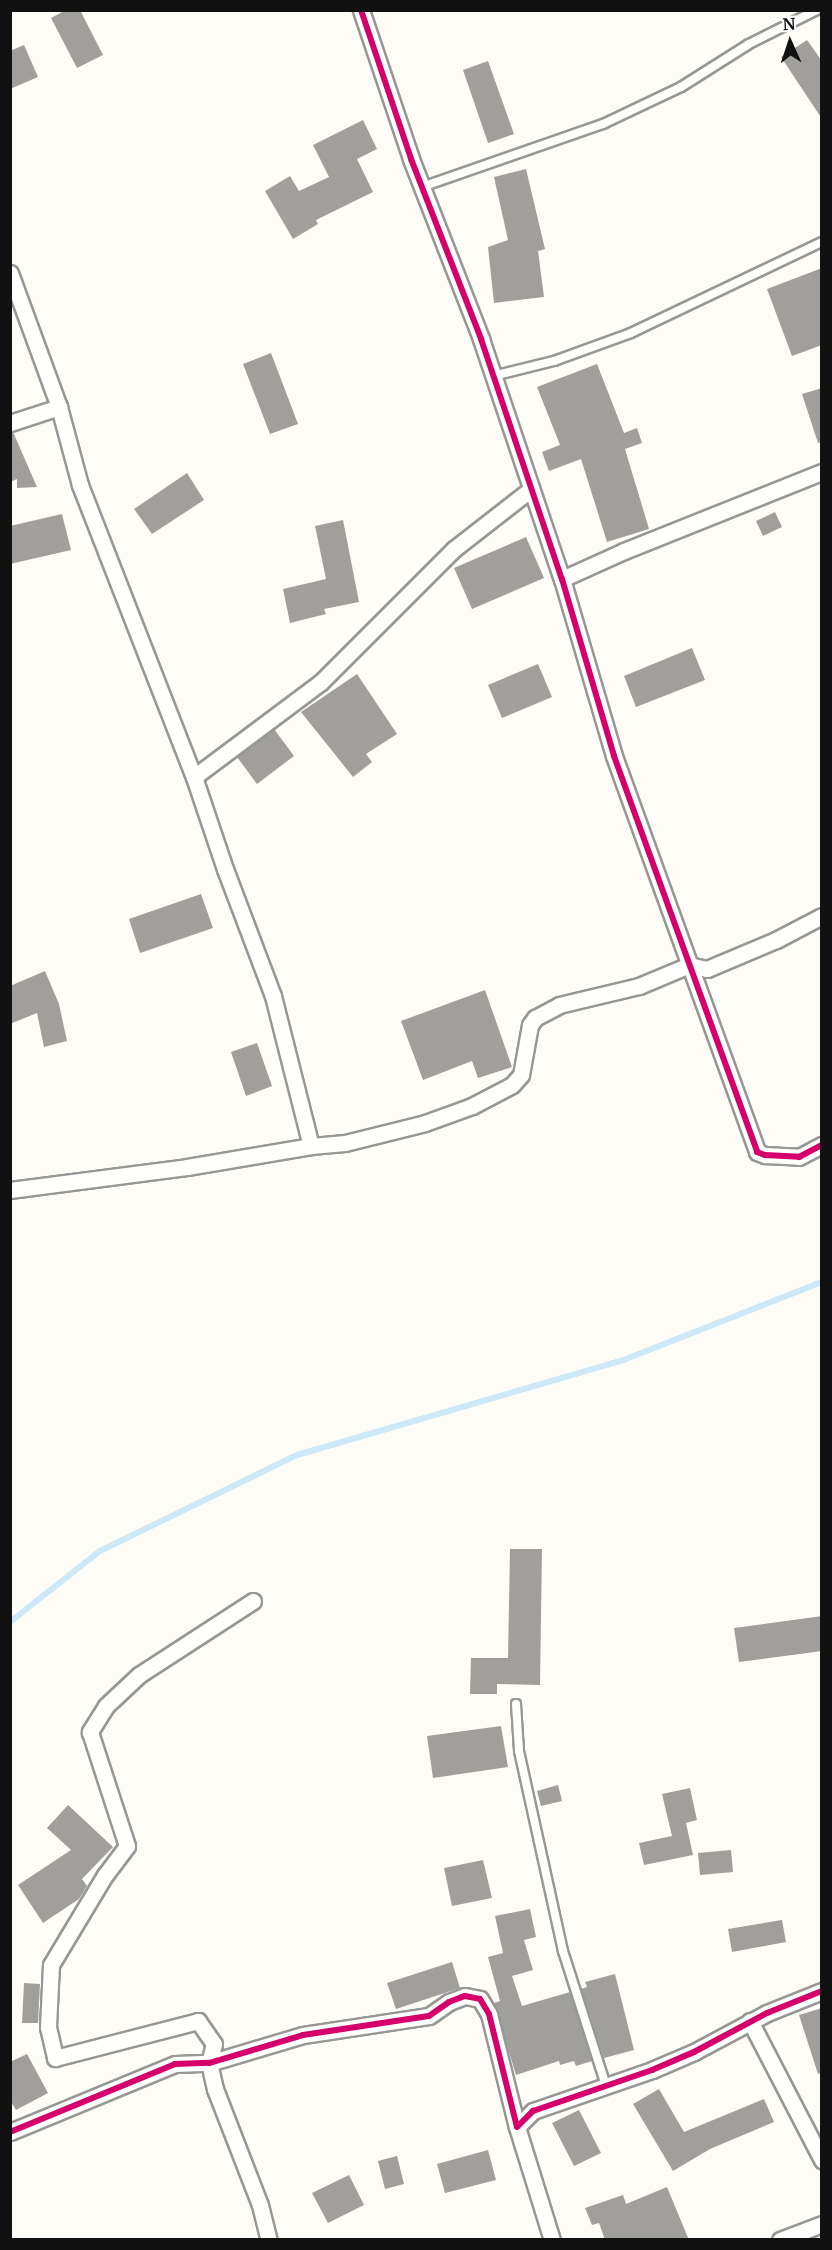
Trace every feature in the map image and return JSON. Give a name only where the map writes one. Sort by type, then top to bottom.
[{"type":"street","points":[[361,10],[422,187],[494,375],[562,579],[614,756],[757,1152],[765,1155],[799,1157],[822,1145]]},
{"type":"street","points":[[10,273],[58,406],[80,485],[194,777],[225,869],[273,996],[311,1146]]},
{"type":"street","points":[[10,423],[58,406]]},
{"type":"street","points":[[562,579],[624,551],[822,472]]},
{"type":"street","points":[[194,777],[321,682],[454,549],[531,489]]},
{"type":"street","points":[[10,1190],[187,1167],[311,1146],[345,1143],[383,1136],[450,1114],[489,1098],[512,1085],[520,1076],[528,1031],[535,1018],[560,1005],[639,986],[689,964],[707,969],[822,916]]},
{"type":"street","points":[[253,1601],[139,1675],[106,1706],[90,1732],[127,1846],[94,1892],[51,1965],[48,2027],[55,2058],[198,2020],[214,2044],[209,2063],[215,2089],[260,2205],[269,2240]]},
{"type":"street","points":[[517,2127],[532,2111],[606,2086],[694,2052],[750,2021],[822,1991]]},
{"type":"street","points":[[10,2132],[148,2073],[176,2064],[209,2063],[303,2035],[429,2016],[450,2002],[465,1996],[480,1999],[489,2014],[517,2127],[552,2240]]},
{"type":"street","points":[[750,2021],[822,2160]]},
{"type":"street","points":[[780,2240],[822,2224]]},
{"type":"lane","points":[[422,187],[603,124],[681,87],[749,44],[817,10]]},
{"type":"lane","points":[[494,375],[554,361],[631,333],[822,242]]},
{"type":"lane","points":[[516,1704],[519,1751],[563,1951],[606,2086]]},
{"type":"building","points":[[66,10],[80,10],[103,55],[77,68],[51,18]]},
{"type":"building","points":[[807,40],[822,61],[822,119],[781,57]]},
{"type":"building","points":[[24,45],[38,77],[10,89],[10,51]]},
{"type":"building","points":[[488,61],[514,134],[488,143],[463,70]]},
{"type":"building","points":[[363,120],[377,149],[357,159],[373,192],[316,220],[318,224],[293,239],[265,191],[290,176],[299,191],[329,177],[313,145]]},
{"type":"building","points":[[526,169],[545,249],[538,251],[544,297],[494,303],[488,247],[508,240],[494,177]]},
{"type":"building","points":[[822,268],[822,345],[792,356],[767,289]]},
{"type":"building","points":[[271,353],[298,424],[270,434],[243,364]]},
{"type":"building","points":[[597,364],[624,433],[637,428],[642,443],[625,449],[649,529],[607,542],[581,459],[549,471],[542,452],[560,445],[537,387]]},
{"type":"building","points":[[822,388],[822,442],[818,443],[802,394]]},
{"type":"building","points":[[10,432],[13,432],[37,487],[17,488],[17,479],[10,482]]},
{"type":"building","points":[[187,473],[204,500],[152,534],[134,509]]},
{"type":"building","points":[[775,512],[782,527],[763,536],[756,521]]},
{"type":"building","points":[[62,514],[71,550],[10,564],[10,526]]},
{"type":"building","points":[[343,520],[359,602],[324,609],[326,614],[290,623],[283,589],[326,579],[315,526]]},
{"type":"building","points":[[526,537],[544,578],[472,609],[454,568]]},
{"type":"building","points":[[692,648],[705,680],[636,707],[624,676]]},
{"type":"building","points":[[538,664],[552,697],[502,718],[488,685]]},
{"type":"building","points":[[357,674],[397,734],[366,754],[372,762],[353,777],[301,712]]},
{"type":"building","points":[[274,729],[294,756],[257,784],[237,757]]},
{"type":"building","points":[[201,894],[213,928],[140,953],[129,919]]},
{"type":"building","points":[[45,971],[59,1004],[67,1041],[44,1047],[37,1013],[10,1024],[10,986]]},
{"type":"building","points":[[485,990],[512,1067],[478,1078],[472,1061],[423,1080],[401,1021]]},
{"type":"building","points":[[257,1043],[272,1086],[246,1096],[231,1052]]},
{"type":"building","points":[[510,1549],[542,1549],[540,1685],[497,1684],[497,1694],[470,1694],[471,1658],[508,1658]]},
{"type":"building","points":[[822,1616],[822,1651],[739,1662],[734,1628]]},
{"type":"building","points":[[501,1726],[508,1767],[433,1778],[427,1736]]},
{"type":"building","points":[[558,1785],[562,1801],[541,1806],[537,1791]]},
{"type":"building","points":[[690,1788],[697,1820],[686,1823],[693,1855],[644,1865],[639,1843],[672,1836],[662,1794]]},
{"type":"building","points":[[68,1805],[113,1847],[82,1879],[87,1886],[79,1899],[43,1923],[18,1885],[71,1850],[47,1828]]},
{"type":"building","points":[[731,1850],[733,1872],[700,1875],[698,1853]]},
{"type":"building","points":[[483,1860],[492,1898],[452,1906],[444,1868]]},
{"type":"building","points":[[530,1909],[536,1937],[524,1940],[533,1970],[512,1976],[522,2006],[570,1992],[592,2061],[576,2066],[574,2061],[560,2065],[559,2061],[516,2075],[494,2003],[500,2001],[488,1957],[503,1953],[495,1916]]},
{"type":"building","points":[[782,1920],[786,1942],[732,1952],[728,1929]]},
{"type":"building","points":[[452,1962],[460,1988],[396,2009],[387,1983]]},
{"type":"building","points":[[615,1974],[634,2050],[604,2058],[581,1989],[587,1987],[585,1982]]},
{"type":"building","points":[[24,1983],[40,1984],[38,2023],[22,2023]]},
{"type":"building","points":[[822,2008],[822,2073],[818,2074],[799,2015]]},
{"type":"building","points":[[27,2054],[48,2093],[16,2110],[10,2100],[10,2062]]},
{"type":"building","points":[[659,2089],[684,2132],[764,2099],[774,2122],[710,2149],[673,2171],[633,2104]]},
{"type":"building","points":[[579,2110],[601,2153],[574,2166],[552,2123]]},
{"type":"building","points":[[488,2150],[496,2180],[445,2193],[437,2164]]},
{"type":"building","points":[[397,2156],[404,2184],[385,2189],[378,2161]]},
{"type":"building","points":[[349,2175],[364,2205],[328,2223],[312,2193]]},
{"type":"building","points":[[667,2187],[689,2240],[605,2240],[599,2223],[592,2225],[585,2208],[623,2195],[626,2204]]},
{"type":"waterway","points":[[10,1622],[100,1551],[297,1455],[621,1361],[822,1282]]},
{"type":"cycle path","points":[[361,10],[411,159],[481,339],[562,579],[614,756],[757,1152],[765,1155],[799,1157],[822,1145]]},
{"type":"cycle path","points":[[10,2132],[175,2064],[209,2063],[303,2035],[429,2016],[449,2002],[465,1996],[480,1999],[489,2014],[517,2127],[533,2111],[652,2070],[694,2052],[767,2013],[822,1991]]}]
